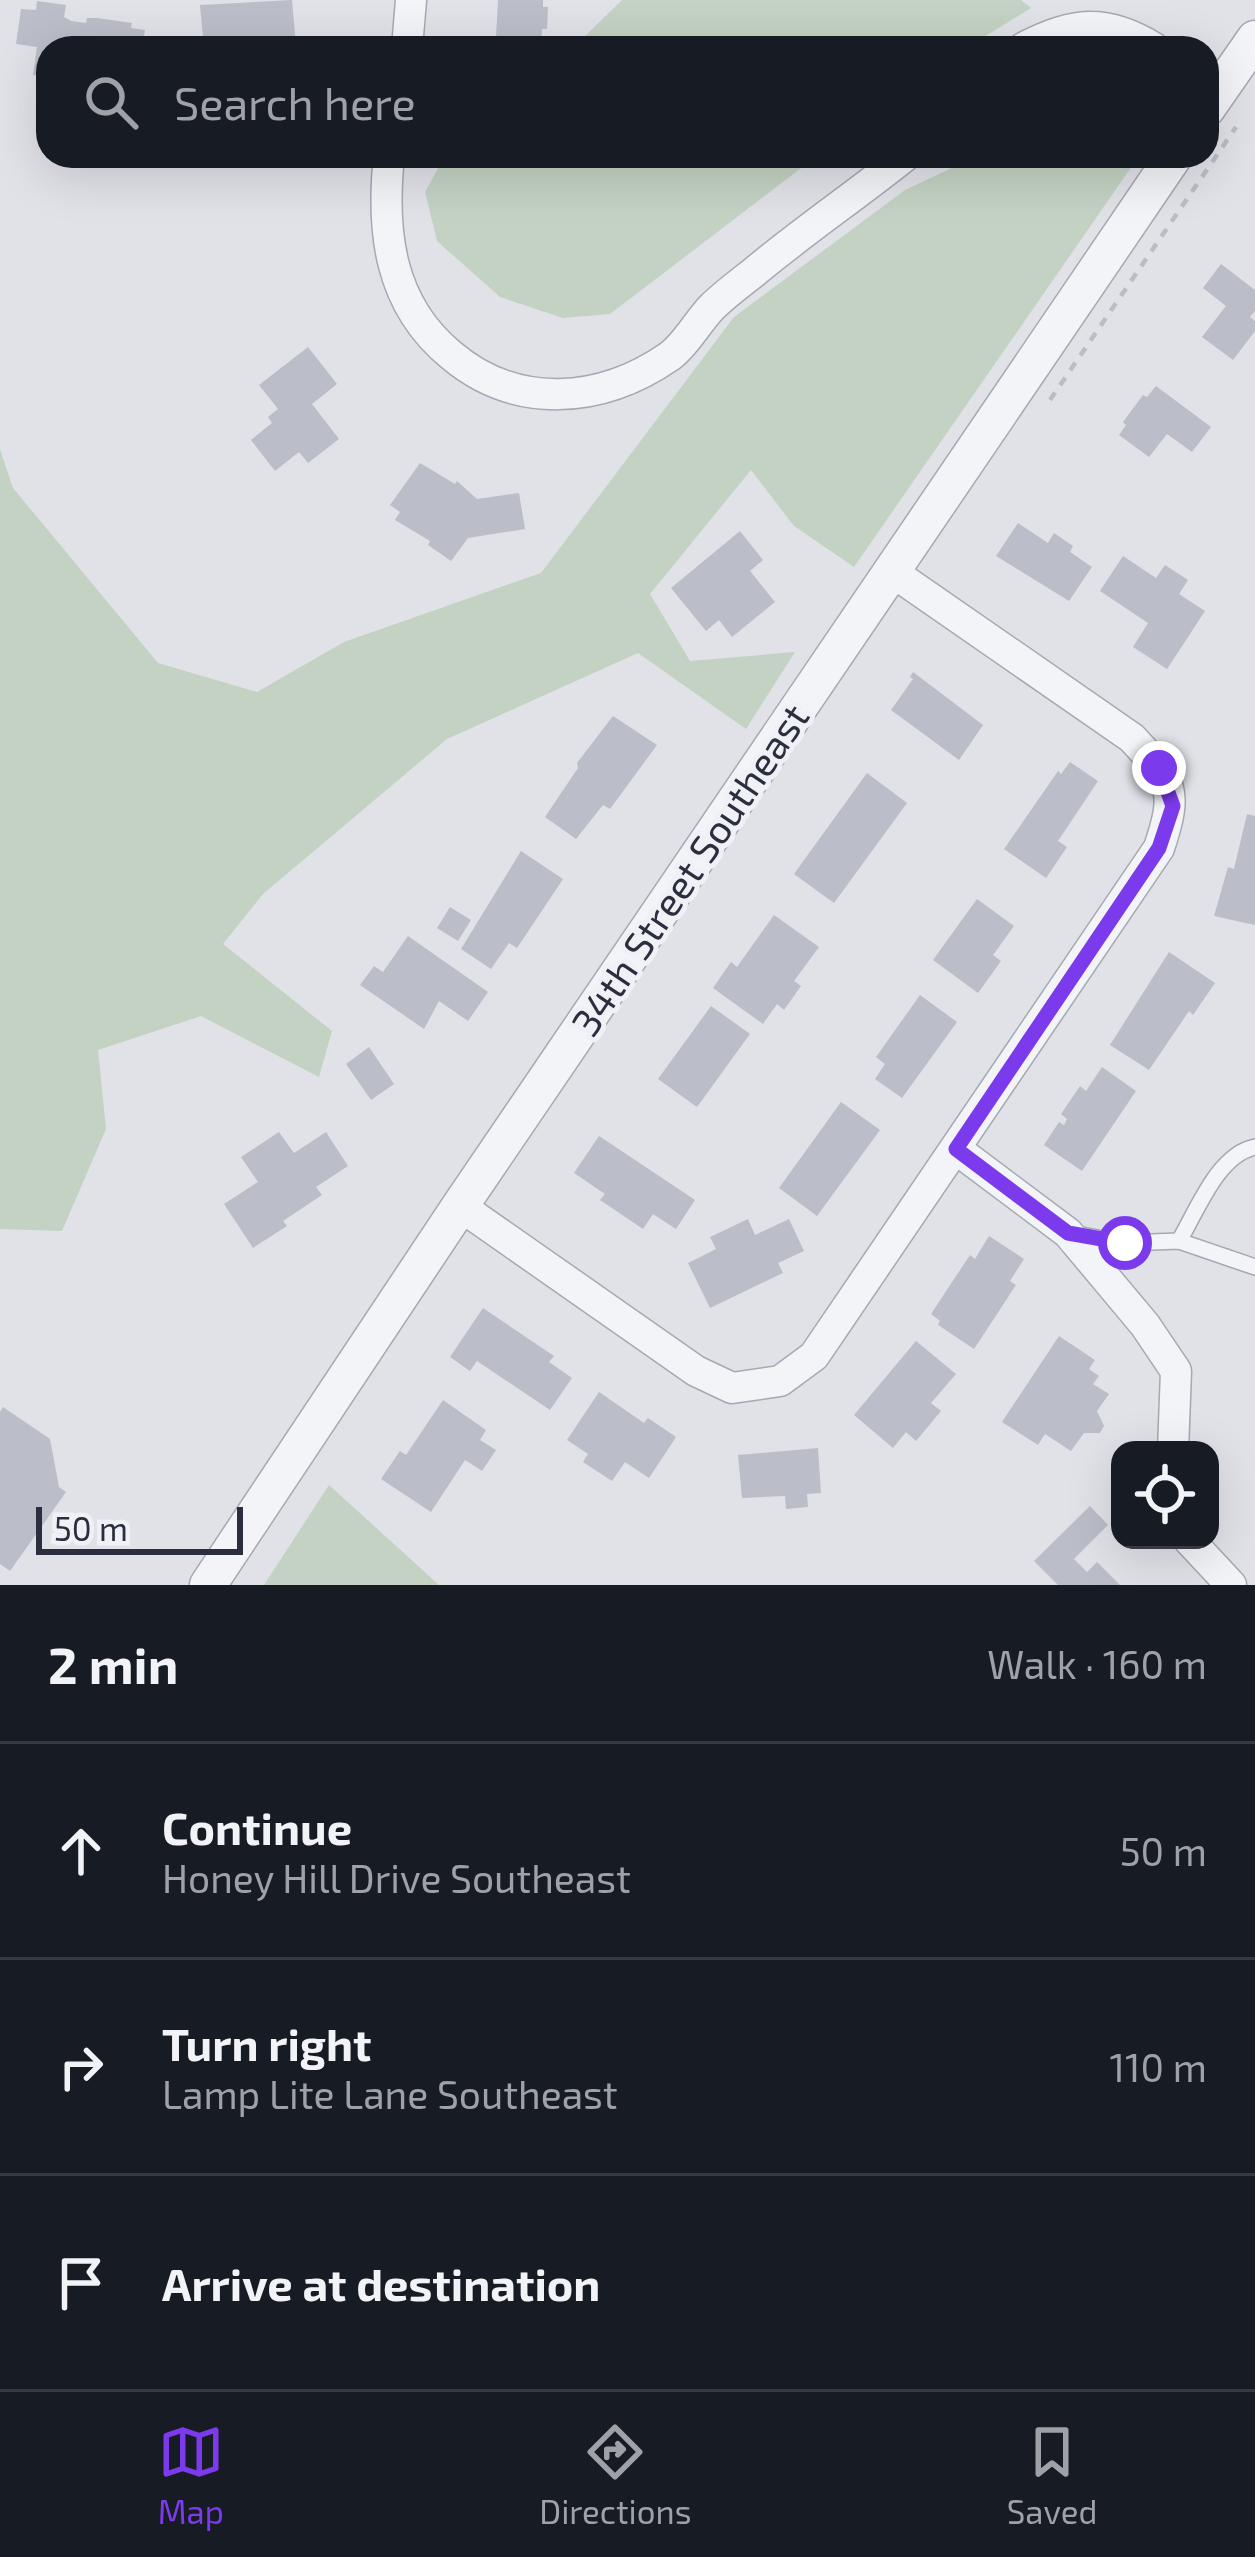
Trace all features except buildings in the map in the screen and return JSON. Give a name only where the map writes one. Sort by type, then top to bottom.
[{"type":"street","points":[[408,36],[411,0]]},
{"type":"street","points":[[1045,36],[1098,24],[1133,36]]},
{"type":"street","points":[[1219,99],[1255,39]]},
{"type":"street","points":[[388,168],[384,203],[388,247],[407,301],[430,339],[473,374],[523,391],[571,396],[622,382],[673,354],[712,308],[890,168]]},
{"type":"street","name":"34th Street Southeast","points":[[208,1585],[1166,168]]},
{"type":"street","points":[[460,1206],[696,1371],[732,1388],[780,1381],[814,1356],[956,1149],[1159,848],[1173,806],[1159,768],[1132,738],[891,571]]},
{"type":"street","points":[[956,1149],[1068,1233],[1144,1325],[1176,1371],[1173,1441]]},
{"type":"street","points":[[1198,1549],[1231,1585]]},
{"type":"lane","points":[[1179,1241],[1227,1162],[1255,1147]]},
{"type":"lane","points":[[1068,1233],[1125,1243],[1179,1241],[1255,1267]]},
{"type":"path","points":[[1050,400],[1180,168]]},
{"type":"green space","points":[[622,0],[1021,0],[1031,8],[986,36],[585,36]]},
{"type":"green space","points":[[438,168],[801,168],[610,314],[563,318],[500,297],[437,241],[425,192]]},
{"type":"green space","points":[[952,168],[1131,168],[854,567],[794,526],[751,470],[650,594],[690,661],[795,652],[746,729],[638,653],[447,739],[263,894],[223,944],[332,1031],[319,1077],[201,1016],[98,1050],[106,1129],[62,1231],[0,1229],[0,449],[13,488],[158,663],[257,692],[344,642],[541,573],[734,317],[905,190]]},
{"type":"green space","points":[[329,1485],[439,1585],[264,1585]]},
{"type":"route","points":[[1125,1243],[1068,1233],[956,1149],[1159,848],[1173,806],[1159,768]]}]
